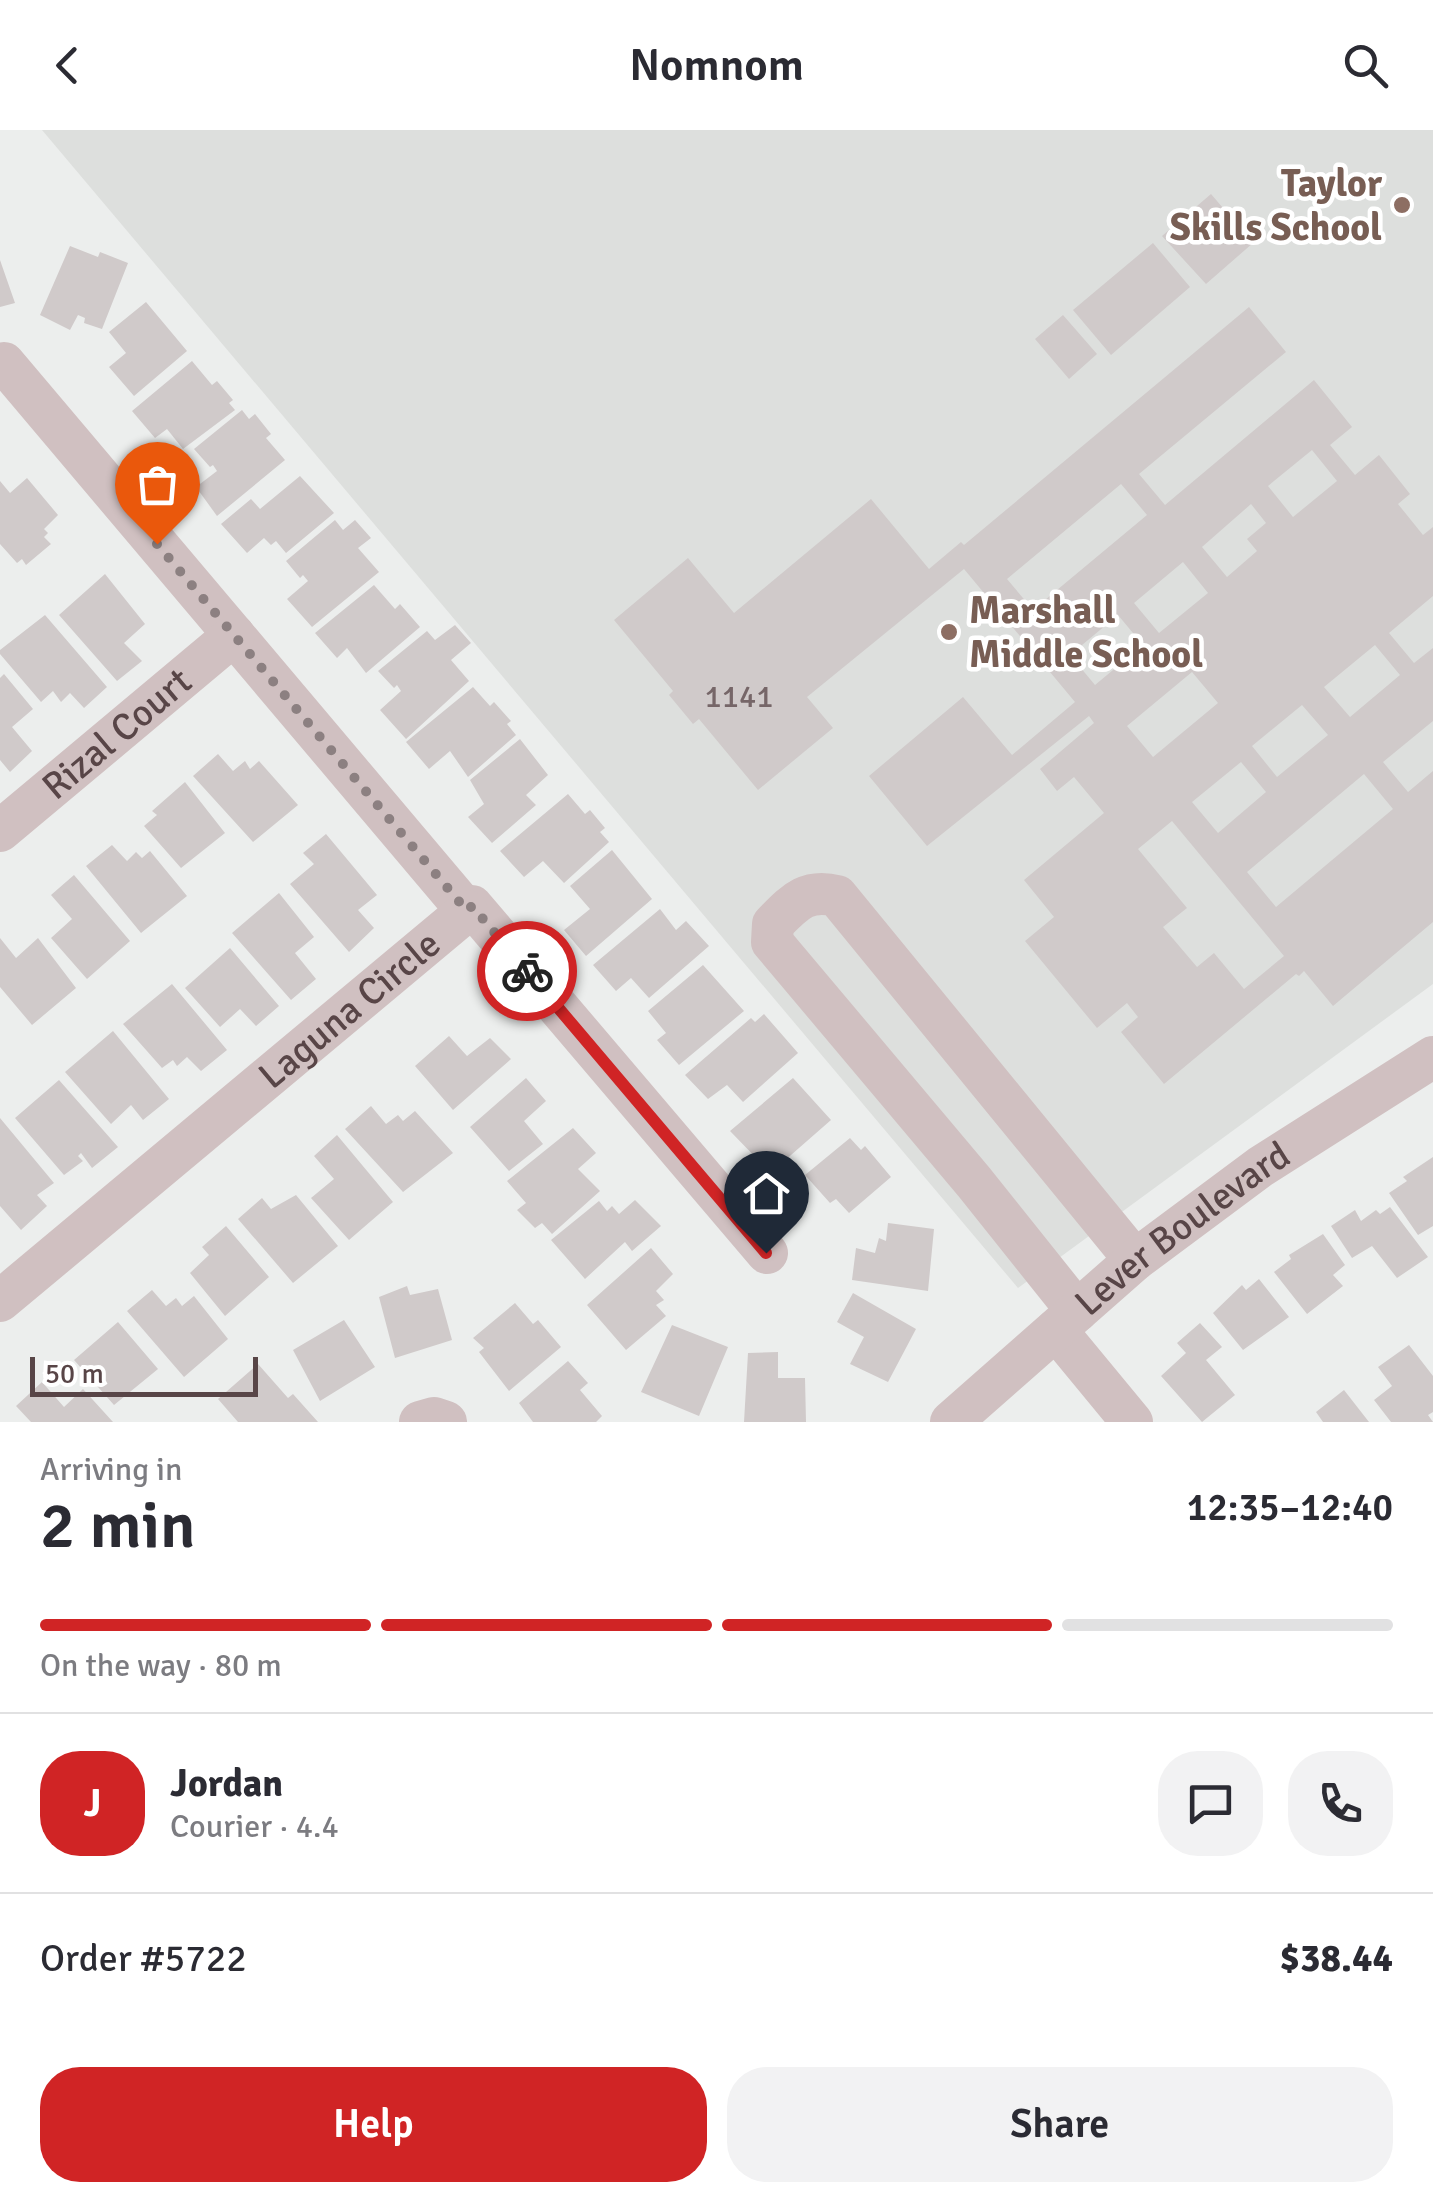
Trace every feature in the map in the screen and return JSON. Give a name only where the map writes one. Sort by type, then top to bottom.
[{"type":"street","name":"Laguna Circle","points":[[0,367],[4,364],[467,911],[0,1301]]},
{"type":"street","name":"Rizal Court","points":[[0,831],[234,635]]},
{"type":"street","points":[[1132,1422],[974,1182],[772,942],[773,924],[804,896],[820,891],[837,896],[1135,1260]]},
{"type":"street","points":[[467,911],[472,906],[766,1253]]},
{"type":"street","name":"Lever Boulevard","points":[[950,1422],[1135,1260],[1260,1166],[1433,1056]]},
{"type":"street","points":[[420,1422],[434,1418],[446,1422]]},
{"type":"shaded area","name":"Marshall Middle School","points":[[42,130],[1433,130],[1433,984],[1018,1288]]},
{"type":"building","points":[[1211,194],[1253,243],[1206,284],[1162,236]]},
{"type":"building","points":[[1153,243],[1190,287],[1111,355],[1073,310]]},
{"type":"building","points":[[70,246],[128,263],[102,329],[84,323],[85,318],[78,315],[70,330],[40,315]]},
{"type":"building","points":[[0,260],[15,303],[0,307]]},
{"type":"building","points":[[146,302],[187,351],[134,396],[109,367],[126,353],[109,332]]},
{"type":"building","points":[[1249,307],[1286,352],[1139,474],[1165,505],[1314,380],[1352,427],[1330,445],[1355,475],[1379,455],[1410,494],[1398,504],[1423,535],[1433,527],[1433,596],[1389,633],[1414,663],[1433,648],[1433,721],[1383,762],[1408,792],[1433,771],[1433,922],[1333,1006],[1304,971],[1296,974],[1164,1084],[1121,1032],[1138,1017],[1127,1003],[1097,1028],[1025,941],[1054,917],[1024,880],[1104,813],[1074,777],[1057,791],[1040,769],[1094,723],[1089,716],[927,846],[869,776],[963,697],[1012,755],[1075,702],[964,569],[807,697],[833,728],[758,790],[699,719],[693,724],[669,695],[673,691],[614,620],[688,558],[734,613],[871,499],[929,569],[961,542],[964,545]],"holes":[[[1312,450],[1337,481],[1293,517],[1268,486]],[[1121,484],[1147,515],[1033,610],[1007,579]],[[1251,504],[1266,523],[1247,539],[1257,551],[1227,577],[1202,547]],[[1183,562],[1208,593],[1159,633],[1134,603]],[[1118,615],[1143,645],[1095,685],[1070,655]],[[1375,645],[1400,675],[1350,717],[1324,687]],[[1192,672],[1218,703],[1153,757],[1127,726]],[[1302,705],[1328,735],[1277,777],[1252,746]],[[1241,762],[1266,792],[1218,833],[1192,802]],[[1364,774],[1393,809],[1276,907],[1247,872]],[[1172,821],[1284,956],[1244,989],[1214,953],[1197,967],[1163,927],[1187,908],[1138,849]]]},
{"type":"building","points":[[1063,315],[1097,354],[1069,379],[1035,339]]},
{"type":"building","points":[[192,361],[212,385],[217,381],[233,400],[229,403],[235,410],[183,449],[167,429],[155,438],[132,411]]},
{"type":"building","points":[[242,410],[249,419],[255,414],[271,434],[266,438],[285,460],[217,516],[196,487],[217,471],[194,449]]},
{"type":"building","points":[[300,476],[334,513],[286,553],[276,541],[271,545],[264,538],[247,553],[221,524],[251,499],[260,509]]},
{"type":"building","points":[[27,478],[58,515],[44,529],[48,533],[44,537],[51,544],[26,565],[22,559],[17,563],[0,544],[0,481],[10,493]]},
{"type":"building","points":[[335,520],[343,530],[355,520],[371,538],[358,548],[379,572],[312,627],[287,599],[308,581],[303,575],[300,578],[286,561]]},
{"type":"building","points":[[105,574],[145,624],[124,643],[142,661],[117,681],[59,615]]},
{"type":"building","points":[[374,585],[395,609],[400,604],[420,627],[366,673],[347,648],[337,658],[315,633]]},
{"type":"building","points":[[45,615],[107,687],[84,708],[70,693],[61,702],[53,691],[41,702],[0,654],[0,650]]},
{"type":"building","points":[[455,625],[471,643],[451,660],[469,681],[406,739],[380,710],[401,691],[378,671],[427,631],[435,640]]},
{"type":"building","points":[[4,674],[33,709],[12,727],[32,751],[10,772],[0,760],[0,678]]},
{"type":"building","points":[[473,687],[490,706],[494,702],[511,721],[507,724],[516,735],[468,777],[450,751],[429,769],[406,742]]},
{"type":"building","points":[[520,739],[548,775],[526,795],[536,805],[492,843],[468,817],[484,804],[470,780]]},
{"type":"building","points":[[218,754],[233,771],[245,761],[250,769],[259,761],[298,805],[253,842],[193,776]]},
{"type":"building","points":[[185,782],[225,833],[181,868],[144,826],[157,815],[152,811]]},
{"type":"building","points":[[568,794],[585,814],[590,810],[605,828],[600,832],[609,842],[564,883],[543,861],[524,877],[500,851]]},
{"type":"building","points":[[326,834],[377,895],[358,910],[374,928],[349,952],[290,884],[314,864],[303,853]]},
{"type":"building","points":[[112,845],[127,861],[136,852],[142,858],[150,851],[187,896],[141,933],[86,866]]},
{"type":"building","points":[[612,850],[652,899],[586,956],[564,930],[590,909],[570,886]]},
{"type":"building","points":[[74,875],[130,941],[87,979],[51,938],[72,919],[51,895]]},
{"type":"building","points":[[279,893],[314,937],[295,953],[316,979],[291,1000],[232,933]]},
{"type":"building","points":[[660,909],[676,930],[686,921],[709,946],[649,998],[631,978],[616,991],[593,965]]},
{"type":"building","points":[[0,938],[16,958],[38,938],[76,988],[32,1025],[0,987]]},
{"type":"building","points":[[230,948],[279,1006],[256,1026],[240,1009],[220,1027],[185,988]]},
{"type":"building","points":[[703,965],[744,1011],[679,1065],[657,1040],[666,1033],[648,1011]]},
{"type":"building","points":[[172,984],[227,1050],[201,1071],[187,1057],[177,1066],[173,1060],[162,1068],[123,1024]]},
{"type":"building","points":[[764,1014],[798,1053],[743,1102],[727,1085],[708,1099],[685,1075],[751,1018],[755,1022]]},
{"type":"building","points":[[113,1031],[169,1099],[143,1120],[131,1105],[111,1124],[65,1072]]},
{"type":"building","points":[[449,1036],[467,1056],[490,1038],[511,1059],[453,1110],[415,1066]]},
{"type":"building","points":[[526,1078],[546,1101],[524,1121],[543,1144],[509,1171],[470,1127]]},
{"type":"building","points":[[793,1078],[831,1120],[775,1169],[769,1161],[763,1165],[730,1131]]},
{"type":"building","points":[[59,1080],[118,1147],[92,1168],[81,1153],[78,1156],[83,1161],[64,1175],[15,1118]]},
{"type":"building","points":[[371,1106],[386,1124],[398,1115],[403,1121],[415,1111],[453,1153],[403,1192],[345,1129]]},
{"type":"building","points":[[0,1118],[54,1183],[37,1195],[47,1206],[21,1230],[0,1206]]},
{"type":"building","points":[[573,1128],[596,1153],[578,1169],[600,1191],[552,1234],[542,1223],[535,1228],[517,1210],[526,1203],[507,1181]]},
{"type":"building","points":[[337,1135],[393,1202],[349,1240],[311,1198],[334,1179],[314,1156]]},
{"type":"building","points":[[850,1138],[861,1150],[865,1146],[891,1177],[849,1213],[836,1199],[830,1203],[805,1175]]},
{"type":"building","points":[[1433,1157],[1433,1226],[1418,1235],[1389,1193],[1407,1181],[1403,1177]]},
{"type":"building","points":[[296,1195],[338,1246],[293,1283],[238,1219],[262,1198],[271,1209]]},
{"type":"building","points":[[635,1200],[661,1226],[632,1251],[625,1242],[585,1279],[551,1240],[599,1201],[607,1211],[612,1206],[619,1214]]},
{"type":"building","points":[[1390,1207],[1428,1257],[1397,1278],[1372,1246],[1352,1258],[1331,1226],[1355,1210],[1361,1221],[1376,1210],[1380,1214]]},
{"type":"building","points":[[888,1223],[934,1229],[928,1291],[852,1280],[856,1248],[875,1253],[879,1238],[886,1241]]},
{"type":"building","points":[[226,1226],[269,1277],[225,1316],[190,1273],[209,1255],[202,1247]]},
{"type":"building","points":[[1323,1234],[1345,1265],[1333,1275],[1343,1286],[1307,1314],[1274,1272],[1291,1259],[1289,1255]]},
{"type":"building","points":[[651,1248],[673,1274],[656,1291],[664,1300],[656,1305],[666,1316],[626,1350],[587,1305]]},
{"type":"building","points":[[1259,1279],[1289,1317],[1243,1350],[1213,1313],[1242,1285],[1246,1290]]},
{"type":"building","points":[[407,1286],[410,1295],[438,1289],[452,1340],[395,1358],[379,1297]]},
{"type":"building","points":[[152,1290],[166,1306],[176,1298],[182,1306],[194,1296],[228,1339],[184,1377],[127,1311]]},
{"type":"building","points":[[853,1293],[916,1329],[888,1382],[850,1364],[864,1337],[837,1322]]},
{"type":"building","points":[[515,1303],[533,1324],[538,1320],[561,1347],[509,1391],[479,1352],[484,1348],[473,1338]]},
{"type":"building","points":[[344,1320],[375,1367],[320,1401],[293,1350]]},
{"type":"building","points":[[118,1322],[158,1369],[114,1405],[74,1360]]},
{"type":"building","points":[[1200,1323],[1222,1347],[1206,1360],[1235,1395],[1202,1422],[1161,1376],[1186,1353],[1177,1343]]},
{"type":"building","points":[[672,1325],[728,1347],[699,1416],[641,1392]]},
{"type":"building","points":[[1409,1345],[1433,1376],[1433,1412],[1428,1415],[1433,1422],[1391,1422],[1374,1400],[1392,1386],[1378,1367]]},
{"type":"building","points":[[778,1352],[778,1378],[805,1378],[806,1422],[744,1422],[748,1353]]},
{"type":"building","points":[[568,1361],[588,1383],[580,1390],[602,1416],[596,1422],[533,1422],[519,1403]]},
{"type":"building","points":[[258,1364],[288,1398],[293,1394],[318,1422],[238,1422],[218,1399]]},
{"type":"building","points":[[42,1382],[64,1407],[83,1389],[113,1422],[31,1422],[16,1406]]},
{"type":"building","points":[[1344,1390],[1369,1422],[1323,1422],[1316,1412]]},
{"type":"way so far","points":[[157,544],[467,911],[472,906],[527,971]]},
{"type":"place","name":"Taylor Skills School","points":[[1402,205]]},
{"type":"place","name":"Marshall Middle School","points":[[949,632]]},
{"type":"route","points":[[527,971],[766,1253]]}]
